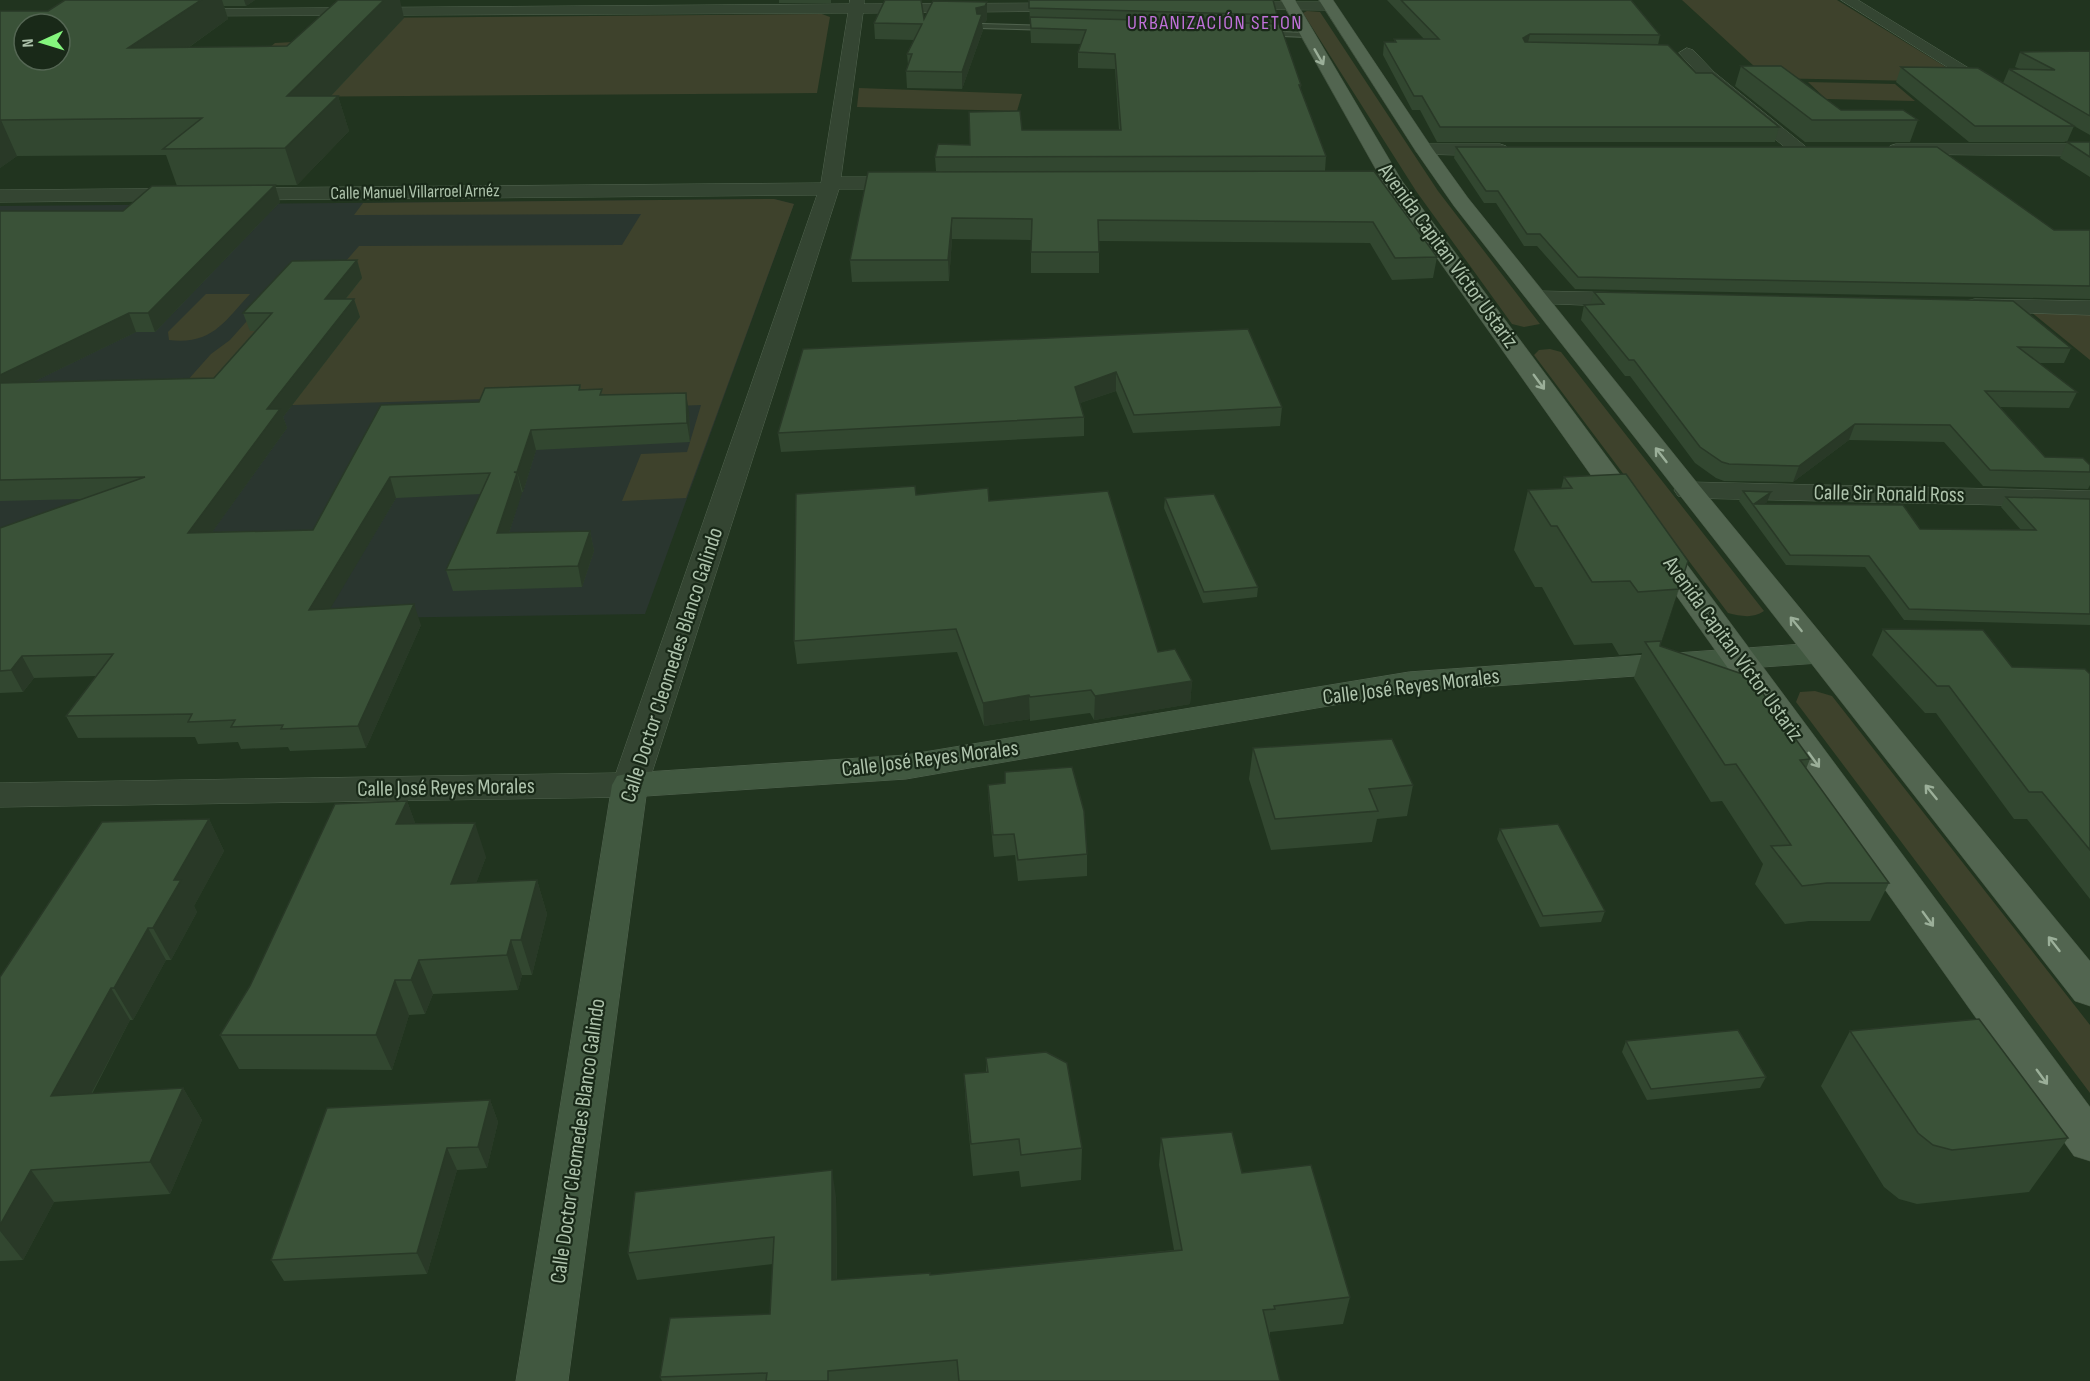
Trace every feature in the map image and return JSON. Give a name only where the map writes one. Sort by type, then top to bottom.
[{"type":"main road","name":"Avenida Capitan Víctor Ustariz","points":[[1289,3],[1381,182],[1509,341],[2090,1143]]},
{"type":"main road","name":"Avenida Capitan Víctor Ustariz","points":[[1328,3],[1424,150],[1461,202],[1688,490],[2090,990]]},
{"type":"main road","points":[[1509,341],[1571,340]]},
{"type":"main road","name":"Calle José Reyes Morales","points":[[630,785],[906,767],[1409,682],[1819,653]]},
{"type":"main road","name":"Calle Doctor Cleomedes Blanco Galindo","points":[[542,1381],[630,785]]},
{"type":"street","points":[[1848,0],[2011,99]]},
{"type":"street","points":[[1210,6],[1328,3]]},
{"type":"street","name":"Calle Doctor Cleomedes Blanco Galindo","points":[[630,785],[830,186],[857,4]]},
{"type":"street","points":[[162,12],[501,5],[1083,6]]},
{"type":"street","points":[[1681,53],[1808,150],[1775,150]]},
{"type":"street","points":[[2070,134],[2090,148]]},
{"type":"street","points":[[1877,150],[2090,148]]},
{"type":"street","points":[[1424,150],[1517,150]]},
{"type":"street","name":"Calle Manuel Villarroel Arnéz","points":[[0,196],[927,183]]},
{"type":"street","points":[[1538,298],[1656,300]]},
{"type":"street","points":[[1949,305],[2090,308]]},
{"type":"street","name":"Calle Sir Ronald Ross","points":[[1688,490],[2090,499]]},
{"type":"street","name":"Calle José Reyes Morales","points":[[0,795],[630,785]]},
{"type":"lane","points":[[982,26],[1062,28]]},
{"type":"lane","points":[[1247,33],[1306,35]]},
{"type":"shaded area","points":[[774,199],[794,204],[645,614],[0,623],[0,206]]},
{"type":"green space","points":[[1682,0],[1837,0],[1970,82],[1767,78]]},
{"type":"green space","points":[[1320,12],[1438,191],[1540,324],[1524,327],[1512,324],[1416,191],[1303,13]]},
{"type":"green space","points":[[822,14],[830,17],[817,93],[265,97],[246,67],[275,43],[312,41],[357,18]]},
{"type":"green space","points":[[1808,82],[1895,84],[1915,101],[1826,99]]},
{"type":"green space","points":[[859,88],[1022,94],[1017,111],[857,107]]},
{"type":"green space","points":[[774,199],[794,204],[686,498],[622,501],[641,454],[687,452],[701,405],[647,407],[617,395],[162,409],[211,354],[230,340],[262,304],[331,278],[359,246],[622,245],[641,214],[354,215],[363,203]]},
{"type":"green space","points":[[206,294],[250,294],[224,322],[207,335],[184,341],[169,340],[168,332]]},
{"type":"green space","points":[[2030,311],[2090,312],[2090,360]]},
{"type":"green space","points":[[1550,349],[1561,352],[1764,611],[1751,616],[1728,613],[1534,355],[1539,350]]},
{"type":"green space","points":[[1815,691],[1832,696],[2090,1025],[2090,1093],[1796,702],[1800,692]]},
{"type":"building","points":[[65,0],[201,0],[128,48],[287,46],[338,0],[384,0],[287,96],[338,96],[285,148],[163,149],[202,118],[0,121],[0,11],[48,11]]},
{"type":"building","points":[[885,0],[921,0],[924,19],[933,1],[987,2],[985,6],[976,8],[977,14],[982,14],[962,72],[906,71],[912,54],[907,54],[922,24],[874,23]]},
{"type":"building","points":[[1029,0],[1273,0],[1277,15],[1029,8]]},
{"type":"building","points":[[1401,0],[1631,0],[1660,35],[1530,34],[1523,38],[1525,42],[1668,45],[1696,73],[1712,73],[1779,127],[1440,127],[1422,96],[1414,96],[1384,42],[1396,42],[1394,39],[1439,39]]},
{"type":"building","points":[[1030,17],[1280,24],[1301,85],[1299,85],[1326,156],[935,157],[938,144],[970,145],[969,112],[1020,111],[1022,130],[1121,130],[1115,54],[1078,52],[1086,30],[1031,28]]},
{"type":"building","points":[[2090,51],[2090,116],[2009,69],[2055,70],[2020,52]]},
{"type":"building","points":[[1741,66],[1781,66],[1841,110],[1903,110],[1918,120],[1812,120]]},
{"type":"building","points":[[1901,67],[1978,68],[2074,126],[1975,126]]},
{"type":"building","points":[[2067,142],[2090,142],[2090,157]]},
{"type":"building","points":[[1456,147],[1937,147],[2054,230],[2090,230],[2090,286],[1578,277],[1540,234],[1527,234],[1498,191],[1486,191]]},
{"type":"building","points":[[1374,171],[1437,257],[1395,258],[1373,222],[1098,220],[1099,252],[1031,252],[1032,219],[952,218],[948,260],[850,260],[868,172]]},
{"type":"building","points":[[275,185],[148,313],[129,313],[0,375],[0,211],[123,211],[152,186]]},
{"type":"building","points":[[357,260],[325,299],[354,299],[267,409],[280,409],[188,533],[313,530],[381,405],[479,402],[485,388],[580,385],[579,390],[602,389],[600,395],[686,393],[687,423],[531,430],[517,472],[514,472],[517,473],[497,533],[590,531],[578,566],[446,570],[490,473],[390,477],[309,610],[414,604],[358,726],[281,729],[283,725],[231,727],[235,720],[188,722],[192,714],[66,716],[113,654],[22,656],[11,670],[0,671],[0,528],[145,477],[0,480],[0,383],[214,378],[272,313],[243,313],[292,261]]},
{"type":"building","points":[[1594,292],[2013,301],[2071,348],[2018,347],[2077,392],[1985,391],[2045,457],[2083,458],[2090,465],[2090,472],[1990,470],[1950,425],[1855,424],[1799,466],[1722,462],[1700,447],[1634,360],[1629,360],[1584,305],[1604,304]]},
{"type":"building","points":[[1248,329],[1282,407],[1134,415],[1116,372],[1075,387],[1084,417],[778,433],[803,349]]},
{"type":"building","points":[[1626,474],[1688,561],[1679,589],[1638,592],[1630,581],[1592,582],[1557,526],[1551,526],[1528,490],[1572,488],[1564,477]]},
{"type":"building","points":[[915,486],[916,495],[988,488],[989,501],[1108,491],[1158,652],[1175,649],[1192,681],[1095,696],[1091,690],[1030,697],[1029,695],[983,703],[956,629],[794,641],[796,494]]},
{"type":"building","points":[[1743,491],[1771,492],[1754,504],[1903,505],[1920,529],[2036,530],[2006,497],[2090,499],[2090,614],[1909,609],[1869,556],[1790,555]]},
{"type":"building","points":[[1214,494],[1258,587],[1204,592],[1165,498]]},
{"type":"building","points":[[1883,629],[1983,630],[2012,667],[2085,669],[2090,674],[2090,850],[2042,792],[2029,792],[1949,686],[1937,686]]},
{"type":"building","points":[[1661,641],[1660,646],[1751,677],[1810,759],[1800,760],[1889,883],[1827,883],[1802,886],[1771,846],[1791,845],[1736,764],[1725,765],[1645,642]]},
{"type":"building","points":[[1392,739],[1413,785],[1369,789],[1378,811],[1275,819],[1253,748]]},
{"type":"building","points":[[1072,767],[1084,811],[1087,854],[1018,860],[1014,834],[993,835],[988,785],[1005,783],[1005,772]]},
{"type":"building","points":[[407,801],[396,824],[475,823],[451,884],[537,880],[521,940],[511,940],[507,955],[419,960],[411,980],[395,980],[376,1035],[220,1035],[250,986],[335,804]]},
{"type":"building","points":[[209,819],[174,880],[181,880],[153,928],[148,928],[114,988],[111,988],[51,1096],[183,1088],[150,1162],[31,1170],[0,1225],[0,977],[102,822]]},
{"type":"building","points":[[1558,824],[1605,911],[1543,916],[1500,829]]},
{"type":"building","points":[[1979,1019],[2068,1138],[1952,1150],[1933,1145],[1918,1133],[1850,1031]]},
{"type":"building","points":[[1738,1030],[1766,1077],[1651,1089],[1626,1041]]},
{"type":"building","points":[[1046,1052],[1067,1063],[1082,1148],[1021,1155],[1019,1139],[971,1144],[964,1074],[988,1072],[986,1058]]},
{"type":"building","points":[[490,1100],[478,1147],[447,1148],[417,1253],[271,1260],[327,1108]]},
{"type":"building","points":[[1232,1132],[1242,1173],[1311,1165],[1350,1297],[1274,1306],[1275,1309],[1263,1310],[1280,1381],[959,1381],[957,1360],[828,1371],[828,1381],[766,1381],[767,1373],[660,1377],[670,1318],[770,1314],[774,1237],[628,1253],[635,1192],[832,1170],[832,1280],[930,1273],[930,1275],[1182,1250],[1161,1138]]},
{"type":"district","name":"URBANIZACIÓN SETON","points":[[1215,23]]}]
